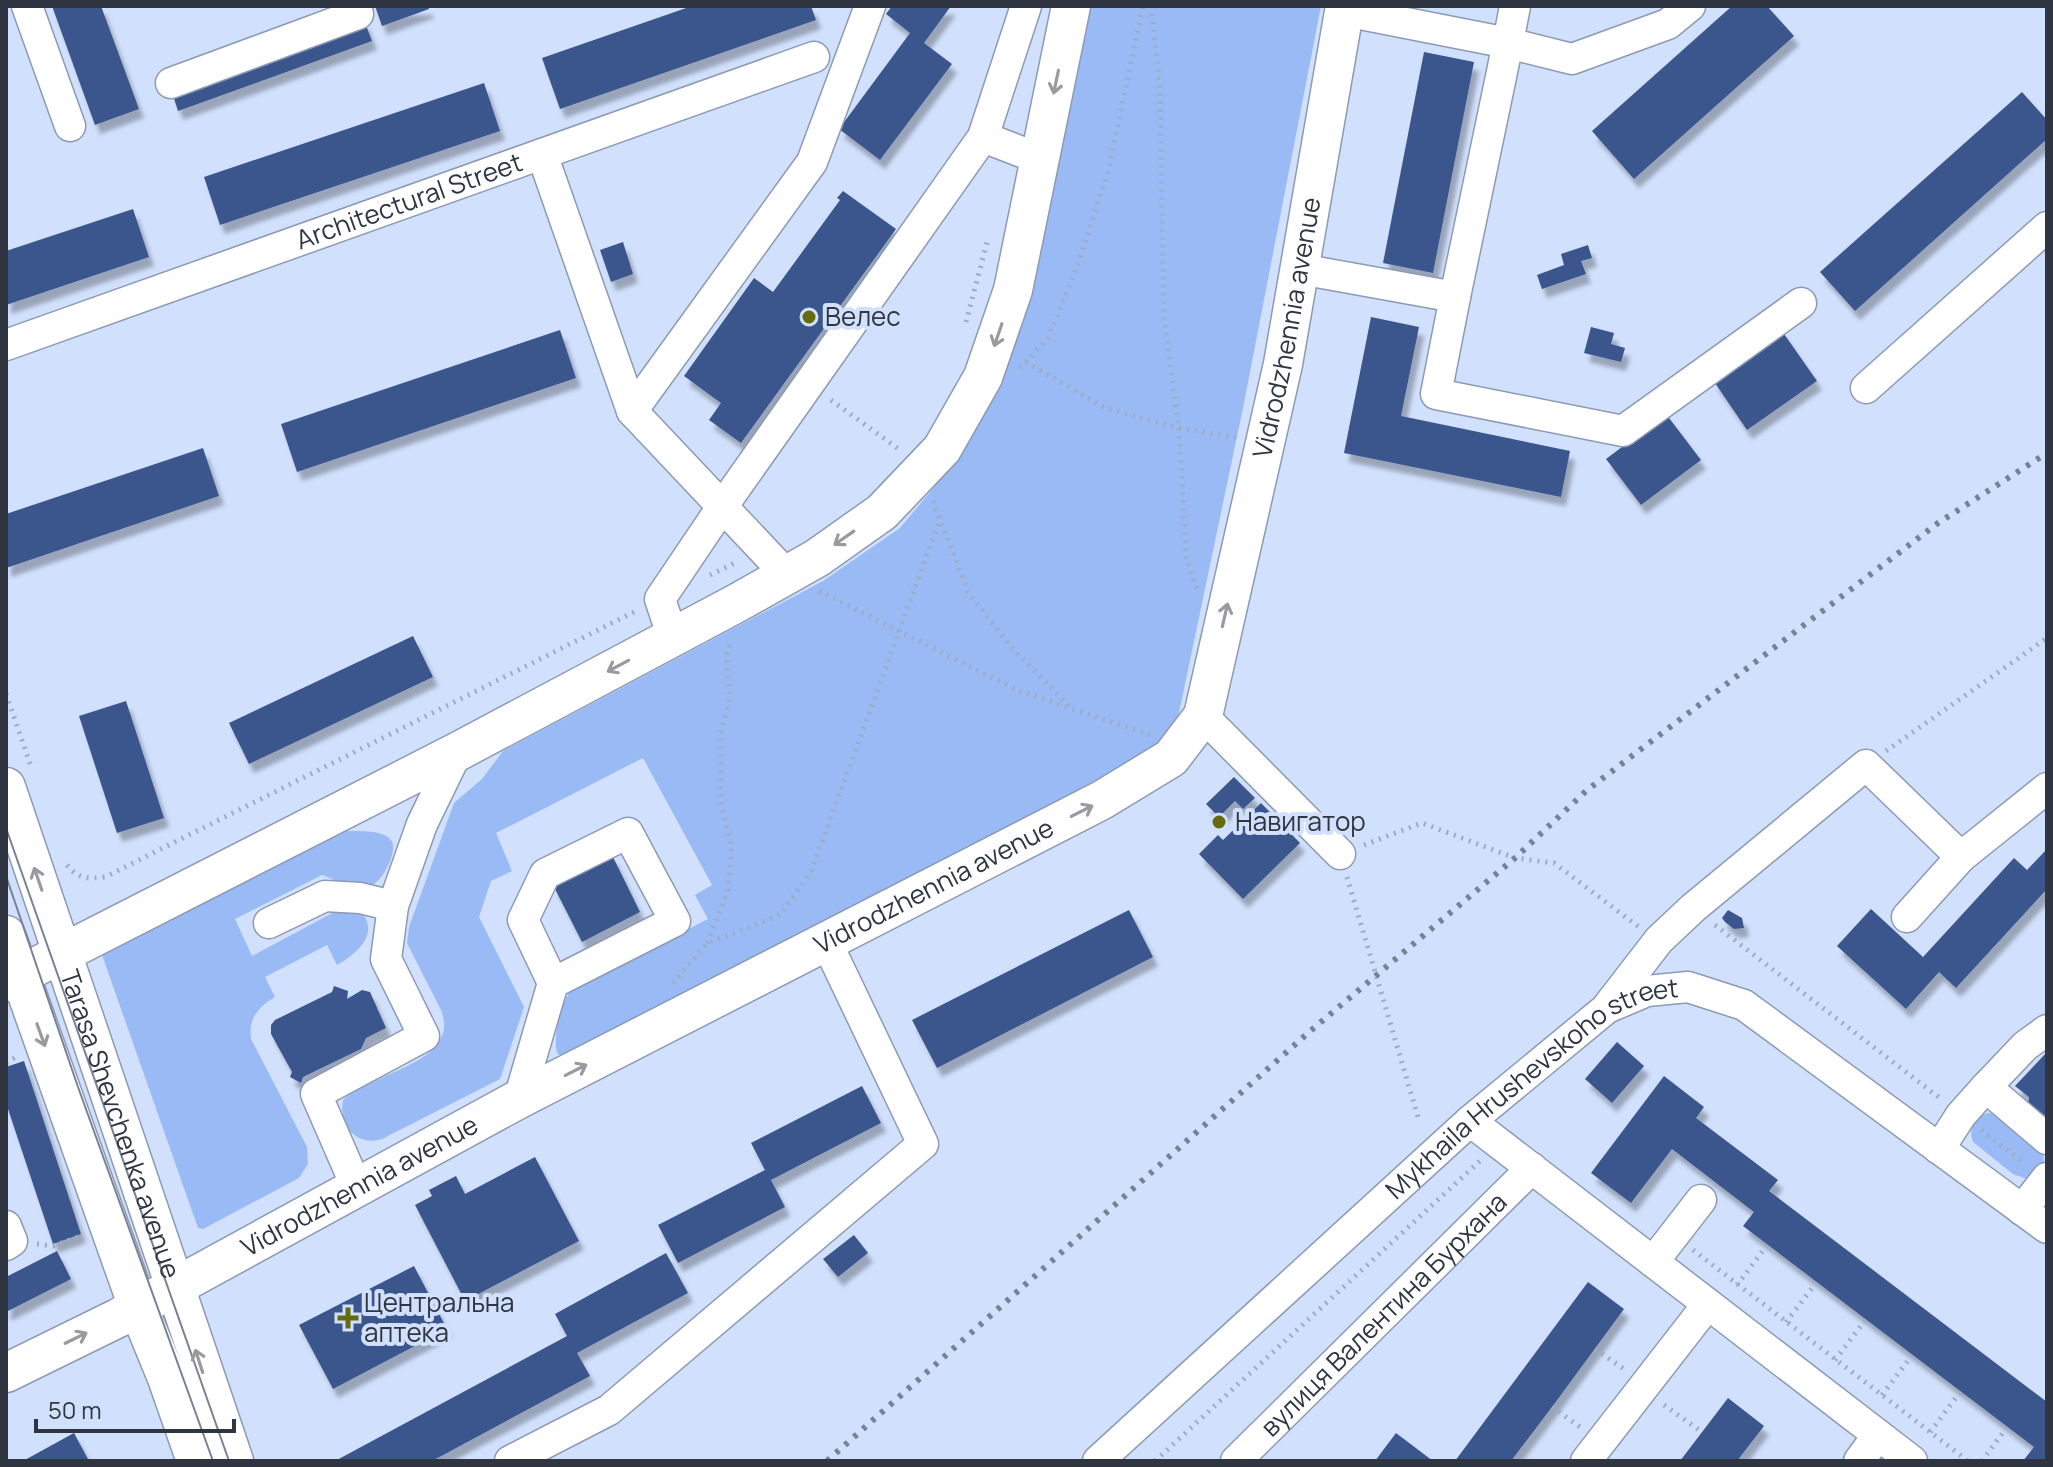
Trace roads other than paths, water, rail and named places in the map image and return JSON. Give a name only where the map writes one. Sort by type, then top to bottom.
[{"type":"main road","points":[[13,979],[673,638],[774,562],[817,558],[882,512],[907,456],[942,449],[983,377],[1013,290],[1071,6]]},
{"type":"main road","name":"Vidrodzhennia avenue","points":[[6,1373],[138,1307],[519,1099],[1102,800],[1171,758],[1192,730],[1265,444],[1283,364],[1345,8]]},
{"type":"main road","name":"Tarasa Shevchenka avenue","points":[[21,783],[63,952],[234,1461]]},
{"type":"main road","name":"Tarasa Shevchenka avenue","points":[[6,935],[13,979],[196,1461]]},
{"type":"street","points":[[27,6],[70,126]]},
{"type":"street","points":[[171,83],[358,14],[355,6]]},
{"type":"street","points":[[632,411],[812,162],[870,6]]},
{"type":"street","points":[[673,638],[660,599],[983,137],[1026,6]]},
{"type":"street","points":[[1515,6],[1436,394],[1623,431],[1801,303]]},
{"type":"street","points":[[1345,8],[1572,59],[1668,24],[1690,6]]},
{"type":"street","name":"Architectural Street","points":[[6,345],[814,57]]},
{"type":"street","points":[[983,137],[1040,159]]},
{"type":"street","points":[[542,154],[632,411],[774,562]]},
{"type":"street","points":[[1866,388],[2047,227]]},
{"type":"street","points":[[1300,269],[1455,297]]},
{"type":"street","points":[[1192,730],[1340,854]]},
{"type":"street","points":[[357,1188],[316,1094],[424,1036],[386,959],[393,906],[422,824],[457,752]]},
{"type":"street","points":[[1607,1008],[1659,940],[1693,908],[1866,765],[1961,857]]},
{"type":"street","points":[[1907,917],[1961,857],[2047,788]]},
{"type":"street","points":[[519,1099],[553,983],[523,920],[545,874],[628,833],[675,921],[553,983]]},
{"type":"street","points":[[269,923],[325,896],[360,898],[393,906]]},
{"type":"street","points":[[510,1461],[609,1410],[923,1144],[826,941]]},
{"type":"street","name":"Mykhaila Hrushevskoho street","points":[[1098,1461],[1470,1121],[1607,1008],[1647,991],[1688,987],[1744,1005],[2047,1228]]},
{"type":"street","points":[[1939,1149],[1961,1115],[1986,1087],[2025,1046],[2047,1030]]},
{"type":"street","points":[[1986,1087],[2047,1139]]},
{"type":"street","points":[[1470,1121],[1911,1460]]},
{"type":"street","name":"вулиця Валентина Бурхана","points":[[1236,1461],[1532,1168]]},
{"type":"street","points":[[2022,1210],[2047,1179]]},
{"type":"street","points":[[1653,1262],[1701,1200]]},
{"type":"street","points":[[6,1226],[12,1241],[6,1245]]},
{"type":"street","points":[[1586,1461],[1642,1389],[1713,1308]]},
{"type":"street","points":[[1859,1461],[1870,1428]]},
{"type":"tram line","points":[[6,828],[229,1461]]},
{"type":"tram line","points":[[6,876],[78,1087],[213,1461]]},
{"type":"railway","points":[[827,1461],[1308,1033],[1515,858],[1586,791],[1938,523],[2047,453]]},
{"type":"place","name":"Велес","points":[[809,317]]},
{"type":"place","name":"Навигатор","points":[[1219,822]]},
{"type":"place","name":"Центральна аптека","points":[[348,1318]]}]
